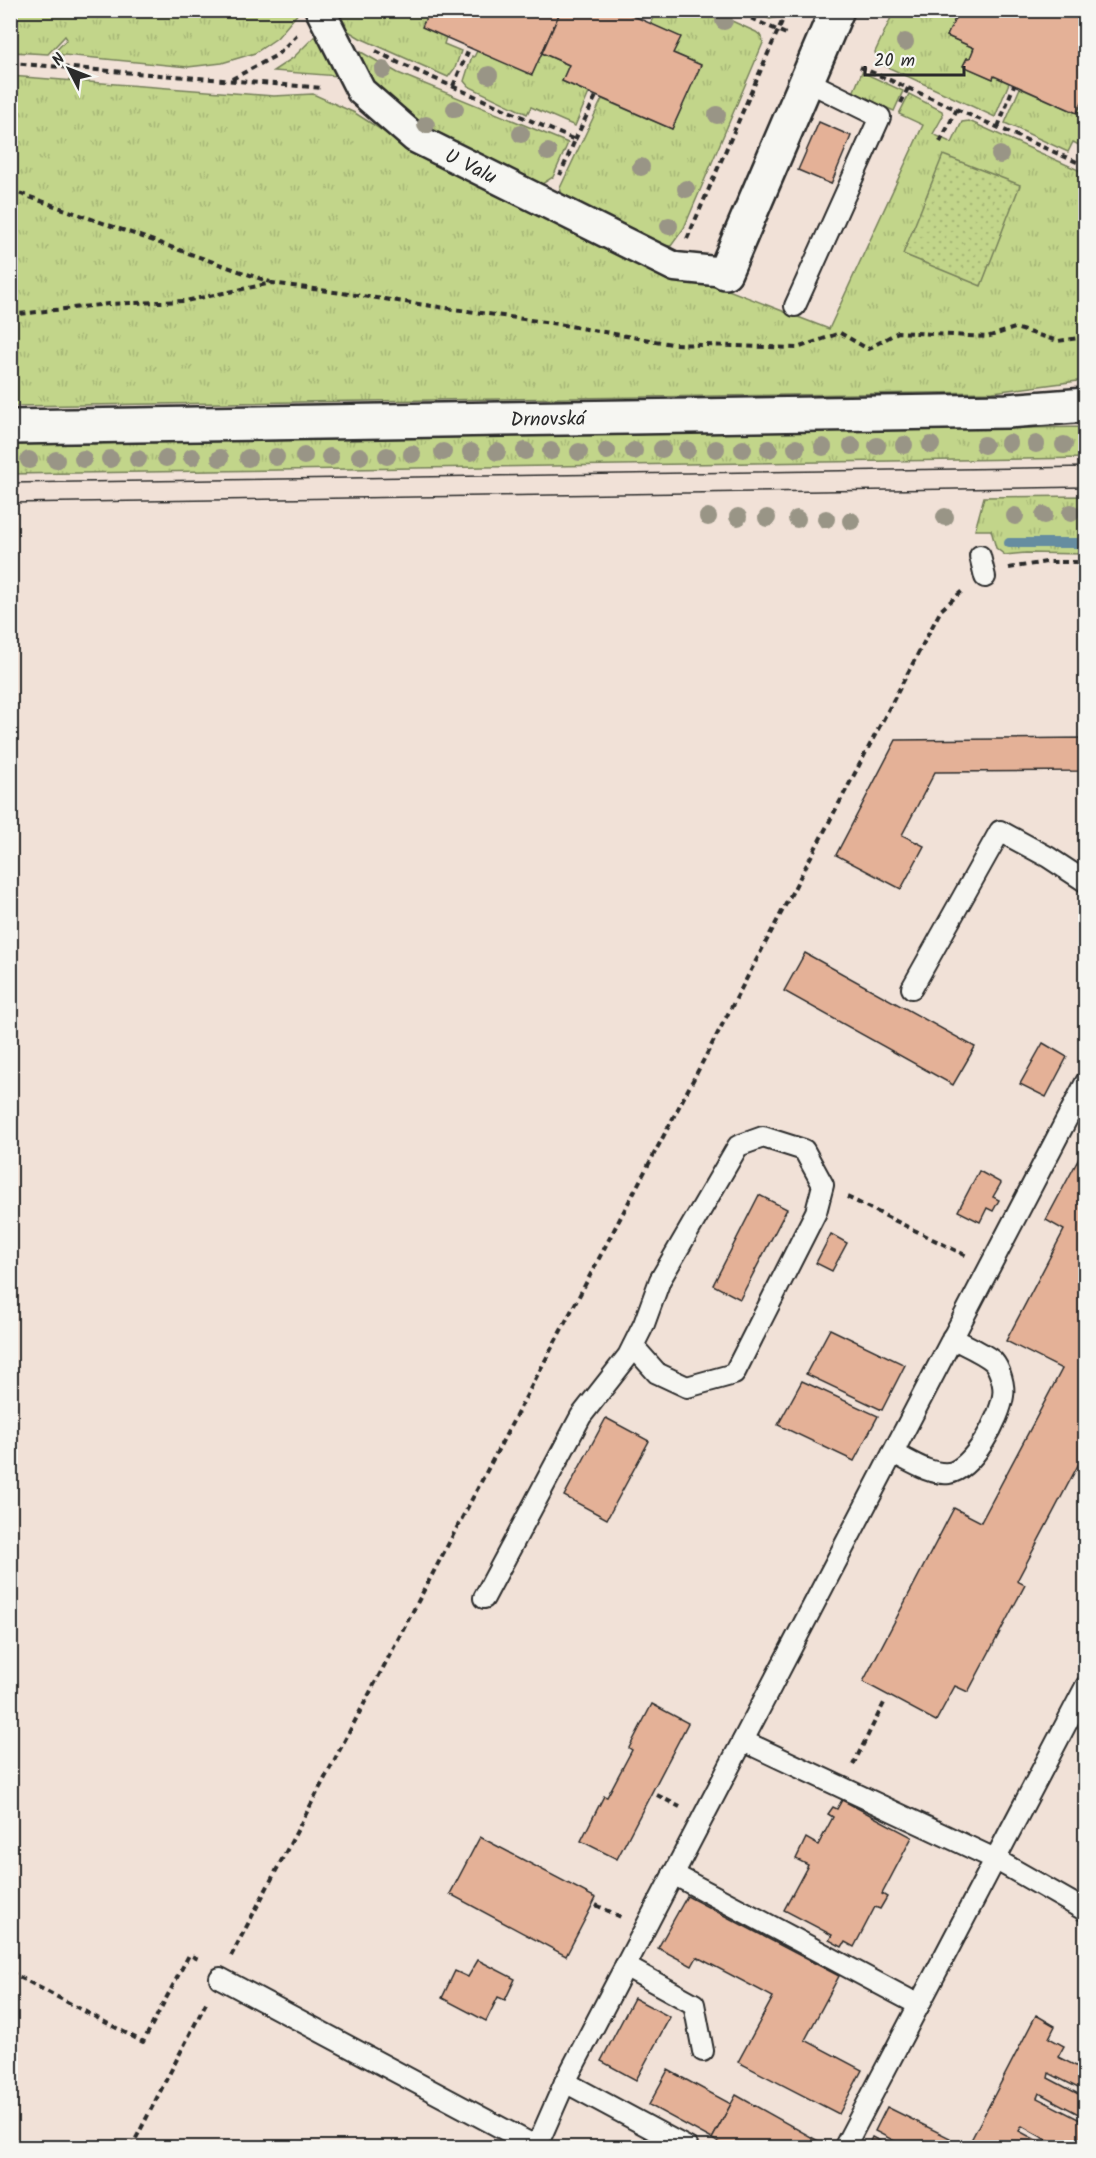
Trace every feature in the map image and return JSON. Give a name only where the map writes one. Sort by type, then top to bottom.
[{"type":"main road","name":"U Valu","points":[[725,272],[837,10]]},
{"type":"main road","name":"Drnovská","points":[[10,427],[995,411],[1086,405]]},
{"type":"street","points":[[316,23],[361,91]]},
{"type":"street","name":"U Valu","points":[[361,91],[415,138],[675,267],[725,272]]},
{"type":"lane","points":[[795,306],[880,117],[807,81]]},
{"type":"lane","points":[[980,556],[985,577]]},
{"type":"lane","points":[[912,988],[1000,831],[1048,857],[1086,882]]},
{"type":"lane","points":[[221,1974],[537,2147],[565,2082],[1086,1082]]},
{"type":"lane","points":[[484,1598],[581,1416],[628,1356],[633,1346],[644,1324],[660,1280],[738,1146],[763,1137],[804,1150],[823,1185],[816,1212],[734,1374],[687,1387],[657,1373],[633,1346]]},
{"type":"lane","points":[[893,1453],[928,1471],[950,1473],[970,1461],[999,1412],[1004,1394],[1000,1372],[993,1362],[952,1338]]},
{"type":"lane","points":[[844,2148],[1086,1686]]},
{"type":"lane","points":[[743,1741],[995,1859],[1086,1911]]},
{"type":"lane","points":[[673,1874],[919,2005]]},
{"type":"lane","points":[[626,1966],[694,2004],[704,2051]]},
{"type":"lane","points":[[565,2082],[688,2148]]},
{"type":"path","points":[[732,10],[786,34]]},
{"type":"path","points":[[675,267],[787,10]]},
{"type":"path","points":[[231,80],[277,55],[316,23],[399,63],[575,140]]},
{"type":"path","points":[[453,86],[470,47]]},
{"type":"path","points":[[10,63],[361,91]]},
{"type":"path","points":[[860,67],[1086,166]]},
{"type":"path","points":[[998,128],[1014,85]]},
{"type":"path","points":[[547,203],[596,96]]},
{"type":"path","points":[[940,142],[957,109]]},
{"type":"path","points":[[10,189],[272,283],[558,324],[672,344],[797,348],[840,333],[868,349],[898,332],[987,337],[1015,328],[1058,341],[1086,337]]},
{"type":"path","points":[[10,315],[108,304],[185,301],[272,283]]},
{"type":"path","points":[[131,2148],[941,610],[958,594],[999,570],[1022,564],[1086,562]]},
{"type":"path","points":[[823,1185],[989,1267]]},
{"type":"path","points":[[842,1787],[885,1701]]},
{"type":"path","points":[[10,1972],[143,2042],[189,1955],[221,1974]]},
{"type":"green space","points":[[10,11],[300,11],[277,38],[255,53],[222,63],[188,67],[53,54],[67,39],[65,36],[48,54],[11,52]]},
{"type":"green space","points":[[337,11],[429,11],[446,37],[444,44],[461,51],[455,68],[448,77],[360,38],[340,26]]},
{"type":"green space","points":[[656,11],[710,11],[756,32],[762,37],[763,43],[684,228],[671,246],[662,245],[567,199],[560,188],[602,99],[672,129],[700,65],[673,53],[680,37],[650,24]]},
{"type":"green space","points":[[750,11],[780,11],[777,17],[770,19]]},
{"type":"green space","points":[[894,11],[959,11],[947,36],[974,48],[970,58],[967,58],[963,66],[1009,83],[995,117],[881,64],[875,52]]},
{"type":"green space","points":[[1062,11],[1085,11],[1085,21]]},
{"type":"green space","points":[[1085,21],[1085,40],[1078,37]]},
{"type":"green space","points":[[316,35],[338,76],[273,71],[293,58]]},
{"type":"green space","points":[[477,51],[532,74],[542,53],[569,65],[562,81],[589,93],[575,126],[531,107],[527,114],[468,86],[464,81],[472,56],[474,57]]},
{"type":"green space","points":[[361,52],[398,73],[568,143],[553,177],[539,186],[403,116],[358,67]]},
{"type":"green space","points":[[862,72],[903,91],[894,111],[853,93]]},
{"type":"green space","points":[[10,76],[274,96],[313,94],[355,113],[436,165],[673,281],[718,286],[829,329],[923,125],[899,114],[909,94],[942,111],[943,116],[933,134],[952,143],[962,122],[969,121],[1085,173],[1085,380],[993,392],[11,406]]},
{"type":"green space","points":[[1020,88],[1077,113],[1085,93],[1085,148],[1073,142],[1068,152],[1005,123]]},
{"type":"green space","points":[[943,155],[1020,185],[981,286],[903,254]]},
{"type":"green space","points":[[1086,427],[1085,458],[10,474],[11,445]]},
{"type":"green space","points":[[1085,496],[1085,554],[1005,555],[996,548],[991,530],[975,530],[984,497]]},
{"type":"building","points":[[429,10],[561,10],[532,75],[422,27]]},
{"type":"building","points":[[561,10],[620,10],[681,37],[673,53],[701,65],[672,129],[562,81],[569,65],[542,53]]},
{"type":"building","points":[[959,10],[1062,10],[1085,21],[1078,37],[1086,40],[1086,93],[1077,113],[994,76],[993,79],[963,66],[967,58],[970,58],[974,48],[947,36]]},
{"type":"building","points":[[819,122],[851,136],[831,184],[798,170]]},
{"type":"building","points":[[1086,738],[1086,771],[935,772],[902,835],[924,846],[901,889],[836,855],[896,740]]},
{"type":"building","points":[[805,953],[975,1047],[953,1085],[784,991]]},
{"type":"building","points":[[1043,1043],[1067,1057],[1046,1097],[1020,1084]]},
{"type":"building","points":[[1086,1145],[1086,1450],[1017,1581],[1025,1585],[968,1692],[955,1686],[936,1721],[863,1682],[954,1508],[981,1522],[1062,1369],[1006,1341],[1064,1230],[1046,1220]]},
{"type":"building","points":[[979,1171],[1001,1183],[993,1197],[999,1200],[993,1211],[987,1208],[980,1222],[958,1211]]},
{"type":"building","points":[[759,1195],[787,1209],[740,1299],[713,1285]]},
{"type":"building","points":[[831,1234],[847,1243],[832,1271],[816,1263]]},
{"type":"building","points":[[830,1329],[905,1365],[882,1410],[806,1374]]},
{"type":"building","points":[[802,1381],[878,1416],[854,1461],[778,1425]]},
{"type":"building","points":[[606,1418],[649,1441],[607,1519],[564,1496]]},
{"type":"building","points":[[652,1704],[688,1723],[617,1859],[581,1841],[604,1796],[607,1797],[632,1750],[629,1748]]},
{"type":"building","points":[[842,1800],[912,1837],[882,1894],[887,1897],[880,1909],[875,1907],[854,1947],[845,1942],[842,1947],[829,1940],[832,1935],[784,1910],[808,1865],[796,1859],[806,1838],[818,1845],[833,1817],[828,1814],[833,1807],[837,1809]]},
{"type":"building","points":[[480,1837],[596,1898],[566,1956],[450,1894]]},
{"type":"building","points":[[687,1896],[839,1976],[805,2040],[862,2070],[839,2114],[738,2062],[773,1997],[697,1957],[692,1966],[658,1948]]},
{"type":"building","points":[[478,1960],[515,1979],[505,2000],[498,1997],[486,2021],[442,1998],[455,1971],[468,1977]]},
{"type":"building","points":[[634,1998],[670,2017],[636,2080],[601,2061]]},
{"type":"building","points":[[1036,2015],[1055,2026],[1049,2038],[1064,2046],[1058,2057],[1086,2071],[1086,2092],[1049,2073],[1048,2078],[1086,2098],[1086,2118],[1039,2093],[1037,2098],[1086,2123],[1086,2148],[1061,2148],[1022,2126],[1019,2131],[1051,2148],[967,2148]]},
{"type":"building","points":[[668,2070],[731,2104],[712,2139],[649,2105]]},
{"type":"building","points":[[736,2095],[822,2143],[820,2148],[728,2148],[712,2139]]},
{"type":"building","points":[[887,2107],[950,2138],[945,2148],[908,2148],[875,2131]]},
{"type":"building","points":[[872,2137],[893,2148],[867,2148]]},
{"type":"waterway","points":[[1009,543],[1086,543]]},
{"type":"tram line","points":[[10,483],[1086,467]]},
{"type":"tram line","points":[[10,503],[1086,487]]}]
